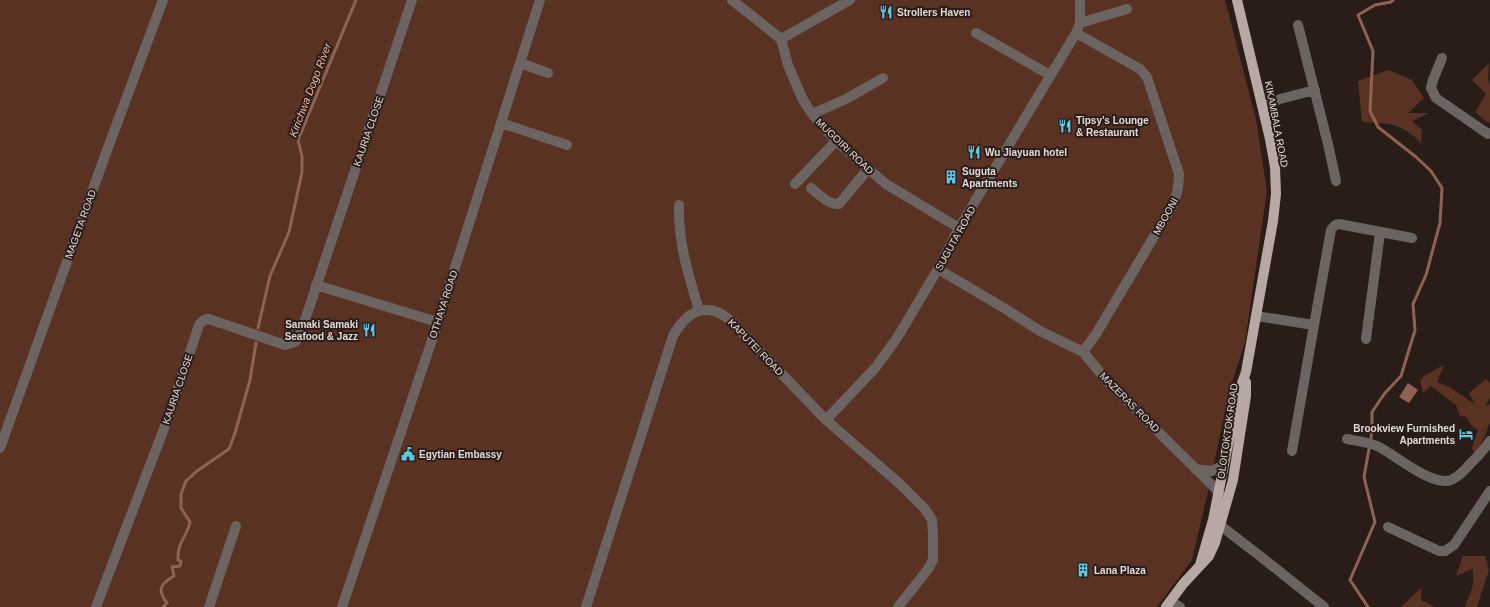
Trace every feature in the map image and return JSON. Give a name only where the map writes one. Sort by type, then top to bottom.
[{"type":"main road","name":"KIKAMBALA ROAD","points":[[1237,0],[1263,106],[1275,167],[1276,194],[1273,221],[1246,372]]},
{"type":"main road","name":"OLOITOKTOK ROAD","points":[[1168,604],[1209,556],[1215,543],[1233,480],[1246,396],[1246,372]]},
{"type":"main road","name":"OLOITOKTOK ROAD","points":[[1200,565],[1211,529],[1219,494],[1238,394],[1246,372]]},
{"type":"street","name":"MAGETA ROAD","points":[[0,448],[106,153],[163,0]]},
{"type":"street","name":"KAURIA CLOSE","points":[[96,607],[168,418],[198,325],[204,320],[209,319],[285,345],[295,342],[300,335],[412,0]]},
{"type":"street","name":"OTHAYA ROAD","points":[[342,607],[437,322],[540,0]]},
{"type":"street","points":[[732,0],[781,39],[850,0]]},
{"type":"street","points":[[1080,0],[1078,28],[1127,9]]},
{"type":"street","points":[[1298,25],[1336,181]]},
{"type":"street","name":"SUGUTA ROAD","points":[[826,420],[876,367],[897,338],[938,269],[959,228],[1078,28]]},
{"type":"street","name":"MBOONI","points":[[1078,28],[1140,69],[1147,77],[1179,174],[1177,194],[1171,208],[1096,334],[1083,352]]},
{"type":"street","points":[[976,33],[1050,75]]},
{"type":"street","name":"MUGOIRI ROAD","points":[[781,39],[793,77],[802,98],[812,114],[836,141],[886,184],[959,228]]},
{"type":"street","points":[[1442,58],[1431,88],[1436,98],[1466,120],[1488,134],[1490,133]]},
{"type":"street","points":[[520,63],[548,73]]},
{"type":"street","points":[[812,114],[846,99],[883,78]]},
{"type":"street","points":[[1263,106],[1280,99],[1315,90]]},
{"type":"street","points":[[501,123],[567,144]]},
{"type":"street","points":[[795,184],[836,141]]},
{"type":"street","points":[[810,188],[829,203],[839,204],[868,169]]},
{"type":"street","points":[[586,607],[673,336],[678,326],[687,317],[699,310],[683,255],[678,223],[678,205]]},
{"type":"street","points":[[1292,450],[1331,230],[1335,225],[1339,224],[1412,238]]},
{"type":"street","points":[[1366,339],[1380,233]]},
{"type":"street","name":"MAZERAS ROAD","points":[[938,269],[1040,331],[1083,352],[1107,381],[1212,485],[1227,503]]},
{"type":"street","points":[[316,285],[437,322]]},
{"type":"street","name":"KAPUTEI ROAD","points":[[699,310],[711,310],[723,314],[730,320],[826,420],[900,484],[925,508],[932,520],[934,534],[933,560],[928,569],[898,607]]},
{"type":"street","points":[[1256,316],[1314,325]]},
{"type":"street","points":[[1347,439],[1377,446],[1431,478],[1445,481],[1456,477],[1489,445]]},
{"type":"street","points":[[1212,485],[1221,480],[1230,469],[1236,456]]},
{"type":"street","points":[[1195,469],[1212,471],[1224,465]]},
{"type":"street","points":[[1388,527],[1439,551],[1444,551],[1454,545],[1490,491]]},
{"type":"street","points":[[209,607],[236,526]]},
{"type":"street","points":[[1220,526],[1324,607]]},
{"type":"street","points":[[1168,604],[1180,607]]},
{"type":"shaded area","points":[[0,0],[1225,0],[1256,119],[1267,191],[1245,342],[1230,389],[1192,560],[1157,607],[0,607]]},
{"type":"shaded area","points":[[1489,63],[1488,79],[1490,85],[1490,122],[1488,123],[1475,112],[1486,94],[1472,80]]},
{"type":"shaded area","points":[[1388,70],[1412,80],[1424,98],[1408,113],[1429,113],[1412,121],[1422,130],[1421,143],[1407,131],[1394,125],[1362,122],[1358,81]]},
{"type":"shaded area","points":[[1444,365],[1437,382],[1449,387],[1475,404],[1469,393],[1486,379],[1490,383],[1490,398],[1485,406],[1490,404],[1490,424],[1475,454],[1472,448],[1478,430],[1472,426],[1466,417],[1460,416],[1456,405],[1431,386],[1423,393],[1420,381],[1424,376]]},
{"type":"shaded area","points":[[1408,383],[1418,390],[1409,403],[1399,397]]},
{"type":"shaded area","points":[[1463,556],[1485,556],[1489,570],[1477,607],[1465,607],[1473,585],[1473,569],[1456,576]]},
{"type":"shaded area","points":[[1421,588],[1421,600],[1435,607],[1401,607]]},
{"type":"waterway","name":"Kirichwa Dogo River","points":[[258,328],[270,276],[289,232],[302,172],[302,156],[298,140],[356,0]]},
{"type":"waterway","points":[[1368,607],[1350,580],[1375,522],[1364,477],[1372,432],[1372,412],[1385,393],[1401,376],[1415,330],[1413,304],[1426,275],[1440,223],[1442,188],[1431,171],[1378,127],[1370,111],[1373,51],[1358,15],[1375,5],[1391,2],[1393,0]]},
{"type":"waterway","name":"Kirichwa Dogo River","points":[[163,607],[167,603],[161,591],[163,585],[174,576],[172,567],[180,566],[181,561],[178,560],[179,549],[190,522],[181,508],[181,494],[186,481],[197,471],[229,449],[250,380],[256,343]]},
{"type":"place","name":"Strollers Haven","points":[[886,12]]},
{"type":"place","name":"Tipsy’s Lounge & Restaurant","points":[[1065,126]]},
{"type":"place","name":"Wu Jiayuan hotel","points":[[974,152]]},
{"type":"place","name":"Suguta Apartments","points":[[951,177]]},
{"type":"place","name":"Samaki Samaki Seafood & Jazz","points":[[369,330]]},
{"type":"place","name":"Brookview Furnished Apartments","points":[[1466,434]]},
{"type":"place","name":"Egytian Embassy","points":[[408,454]]},
{"type":"place","name":"Lana Plaza","points":[[1083,570]]}]
